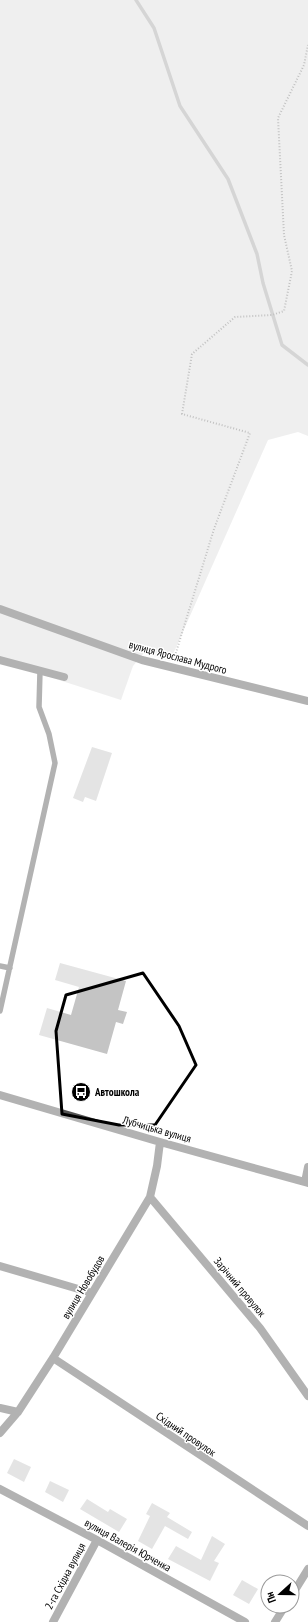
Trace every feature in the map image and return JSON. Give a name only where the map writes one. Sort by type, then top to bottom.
[{"type":"street","name":"вулиця Ярослава Мудрого","points":[[0,609],[142,660],[308,701]]},
{"type":"street","points":[[0,660],[64,677]]},
{"type":"street","name":"Лубчицька вулиця","points":[[0,1095],[160,1142],[306,1182]]},
{"type":"street","name":"вулиця Новобудов","points":[[0,1433],[18,1412],[53,1358],[150,1197],[157,1166],[160,1142]]},
{"type":"street","points":[[306,1182],[308,1167]]},
{"type":"street","name":"Зарічний провулок","points":[[150,1197],[260,1328],[308,1396]]},
{"type":"street","points":[[0,1266],[92,1293]]},
{"type":"street","name":"Східний провулок","points":[[53,1358],[308,1526]]},
{"type":"street","points":[[0,1408],[18,1412]]},
{"type":"street","name":"вулиця Валерія Юрченка","points":[[0,1489],[97,1540],[245,1622]]},
{"type":"street","name":"2-га Східна вулиця","points":[[53,1622],[97,1540]]},
{"type":"street","points":[[300,1582],[308,1569]]},
{"type":"lane","points":[[0,1011],[55,763],[49,734],[39,707],[40,671]]},
{"type":"lane","points":[[0,966],[10,968]]},
{"type":"path","points":[[171,668],[214,529],[250,433],[182,414],[192,354],[235,317],[272,315],[284,311],[292,272],[284,235],[278,118],[304,65],[308,45]]},
{"type":"highlighted area","points":[[143,973],[179,1026],[196,1065],[155,1125],[119,1125],[62,1114],[56,1031],[66,995]]},
{"type":"shaded area","points":[[0,0],[308,0],[308,436],[298,432],[268,440],[170,661],[144,653],[133,666],[121,700],[0,661]]},
{"type":"building","points":[[92,747],[112,753],[96,801],[85,797],[83,802],[73,798]]},
{"type":"building","points":[[60,963],[126,981],[118,1010],[127,1012],[123,1024],[116,1022],[107,1054],[39,1035],[47,1008],[71,1015],[79,987],[55,980]]},
{"type":"building","points":[[14,1459],[31,1467],[24,1482],[7,1473]]},
{"type":"building","points":[[50,1481],[69,1490],[63,1502],[45,1492]]},
{"type":"building","points":[[87,1499],[108,1512],[110,1509],[127,1519],[119,1532],[80,1509]]},
{"type":"building","points":[[152,1503],[170,1513],[167,1517],[192,1532],[188,1539],[165,1526],[152,1549],[138,1541],[150,1516],[146,1514]]},
{"type":"building","points":[[212,1536],[225,1544],[214,1561],[219,1563],[210,1581],[168,1559],[176,1546],[201,1560]]},
{"type":"building","points":[[242,1580],[258,1589],[249,1604],[233,1595]]},
{"type":"waterway","points":[[136,0],[154,28],[180,106],[228,179],[257,254],[263,283],[282,345],[308,365]]},
{"type":"place","name":"Автошкола","points":[[81,1092]]}]
